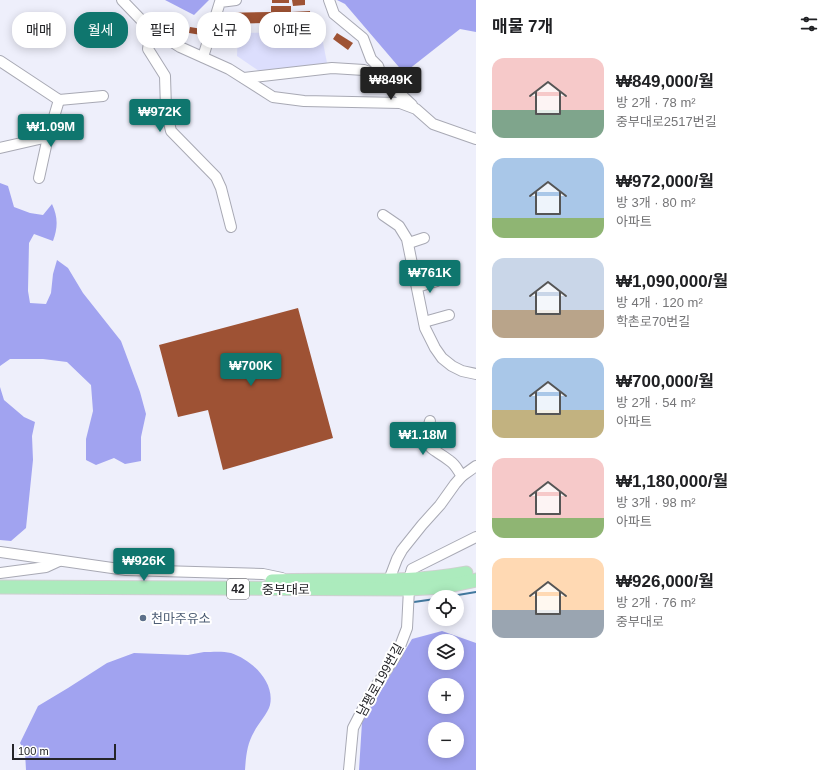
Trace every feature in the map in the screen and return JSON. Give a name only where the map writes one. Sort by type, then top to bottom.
[{"type":"main road","name":"중부대로","points":[[0,579],[268,581],[389,580],[409,584],[476,572]]},
{"type":"main road","name":"중부대로","points":[[0,587],[409,584],[444,587],[476,580]]},
{"type":"street","points":[[122,0],[136,15]]},
{"type":"street","points":[[203,58],[220,2],[236,0]]},
{"type":"street","points":[[329,0],[334,14],[363,38],[372,59],[378,66],[382,77]]},
{"type":"street","points":[[148,48],[165,76],[166,109],[171,132],[216,177],[221,188],[231,227]]},
{"type":"street","points":[[182,48],[229,69],[274,97],[304,101],[400,103],[416,110]]},
{"type":"street","points":[[364,70],[363,65],[372,59]]},
{"type":"street","points":[[0,61],[59,100],[103,96]]},
{"type":"street","points":[[244,78],[332,68],[364,70],[382,77],[416,110],[433,124],[476,138]]},
{"type":"street","points":[[39,178],[48,137],[59,100]]},
{"type":"street","points":[[0,148],[48,137]]},
{"type":"street","points":[[383,215],[399,226],[409,244],[424,322],[429,336],[442,358],[452,366],[462,371],[476,374]]},
{"type":"street","points":[[409,244],[424,238]]},
{"type":"street","points":[[417,287],[437,280]]},
{"type":"street","points":[[424,322],[449,315]]},
{"type":"street","points":[[430,421],[426,437],[428,445],[431,449],[456,465],[462,476]]},
{"type":"street","points":[[389,580],[402,550],[462,476],[476,466]]},
{"type":"street","points":[[409,584],[412,569],[476,537]]},
{"type":"street","points":[[0,552],[126,570],[263,574],[294,580]]},
{"type":"street","points":[[0,573],[46,567],[59,561]]},
{"type":"street","name":"남평로199번길","points":[[348,770],[353,728],[370,695],[397,654],[407,628],[409,584]]},
{"type":"shaded area","points":[[165,0],[209,0],[194,15]]},
{"type":"shaded area","points":[[337,0],[476,0],[476,32],[460,29],[404,73],[345,4]]},
{"type":"shaded area","points":[[251,33],[259,33],[259,48],[324,48],[327,63],[259,71],[237,56],[237,48],[251,48]]},
{"type":"shaded area","points":[[0,183],[8,186],[14,207],[30,213],[43,215],[52,204],[57,222],[53,241],[34,234],[29,243],[28,291],[30,303],[46,304],[51,293],[53,274],[57,260],[68,268],[83,293],[121,341],[140,392],[146,414],[141,437],[141,461],[125,464],[114,458],[96,465],[86,460],[86,439],[93,411],[91,385],[67,362],[43,359],[10,359],[0,366]]},
{"type":"shaded area","points":[[0,387],[4,400],[24,417],[35,422],[32,436],[33,460],[26,528],[11,541],[0,540]]},
{"type":"shaded area","points":[[442,631],[450,634],[431,634]]},
{"type":"shaded area","points":[[428,635],[428,670],[464,670],[464,639],[476,643],[476,770],[359,770],[362,722],[412,639]]},
{"type":"shaded area","points":[[204,652],[228,652],[239,656],[254,666],[265,680],[269,688],[271,696],[270,705],[248,746],[245,770],[26,770],[25,752],[20,743],[38,706],[107,663],[134,653],[188,655]]},
{"type":"building","points":[[272,0],[289,0],[289,3],[272,3]]},
{"type":"building","points":[[292,0],[305,0],[305,5],[293,6]]},
{"type":"building","points":[[271,6],[291,6],[291,12],[271,12]]},
{"type":"building","points":[[251,12],[259,12],[259,23],[251,23]]},
{"type":"building","points":[[190,27],[197,28],[197,34],[189,33]]},
{"type":"building","points":[[337,33],[353,43],[348,50],[333,39]]},
{"type":"building","points":[[298,308],[333,438],[223,470],[208,410],[178,417],[159,345]]},
{"type":"waterway","points":[[464,594],[476,592]]},
{"type":"waterway","points":[[414,602],[428,600]]},
{"type":"place","name":"천마주유소","points":[[143,618]]}]
